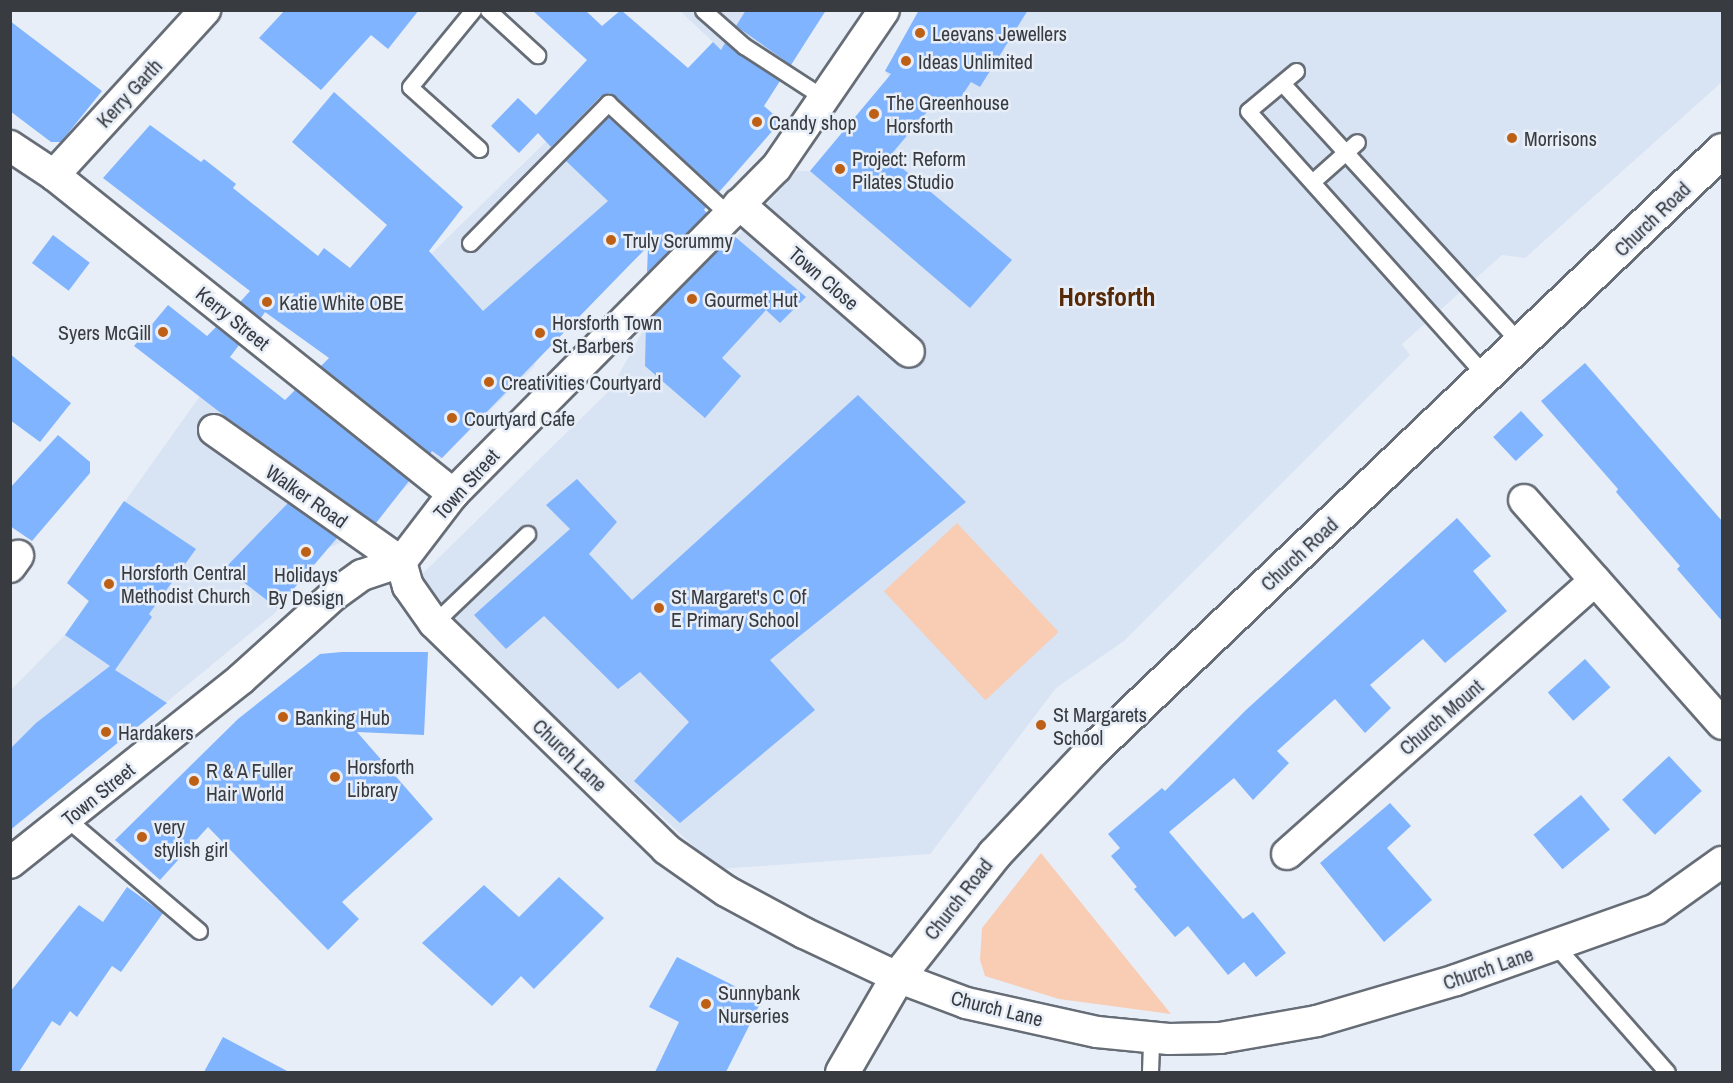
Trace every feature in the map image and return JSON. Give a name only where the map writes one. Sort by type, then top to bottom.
[{"type":"street","name":"Kerry Garth","points":[[54,175],[205,10]]},
{"type":"street","name":"Town Street","points":[[10,863],[241,679],[334,595],[363,575],[401,562],[453,494],[776,168],[884,10]]},
{"type":"street","name":"Kerry Street","points":[[10,146],[54,175],[453,494]]},
{"type":"street","name":"Church Road","points":[[842,1072],[897,977],[994,854],[1094,747],[1487,377],[1722,150]]},
{"type":"street","name":"Town Close","points":[[733,209],[909,351]]},
{"type":"street","name":"Walker Road","points":[[214,430],[401,562]]},
{"type":"street","points":[[1524,500],[1722,724]]},
{"type":"street","name":"Church Lane","points":[[401,562],[408,586],[434,623],[666,849],[726,891],[897,977],[966,1003],[1097,1032],[1152,1038],[1221,1038],[1317,1021],[1456,980],[1656,909],[1722,862]]},
{"type":"street","name":"Church Mount","points":[[1287,854],[1595,581]]},
{"type":"lane","points":[[473,10],[410,87],[479,149]]},
{"type":"lane","points":[[488,10],[537,54]]},
{"type":"lane","points":[[704,10],[744,46],[824,98]]},
{"type":"lane","points":[[1296,71],[1248,111],[1487,377]]},
{"type":"lane","points":[[1282,83],[1351,147],[1521,344]]},
{"type":"lane","points":[[470,243],[608,103],[733,209]]},
{"type":"lane","points":[[1312,182],[1351,147]]},
{"type":"lane","points":[[434,623],[527,534]]},
{"type":"lane","points":[[67,819],[199,931]]},
{"type":"lane","points":[[1555,945],[1667,1072]]},
{"type":"lane","points":[[1150,1072],[1152,1038]]},
{"type":"shaded area","points":[[680,11],[826,11],[763,105],[781,121],[726,185],[692,208],[616,277],[538,356],[534,367],[442,458],[401,491],[370,531],[328,548],[275,613],[11,830],[11,690],[65,635],[88,601],[67,583],[200,396],[300,477],[332,436],[290,403],[320,367],[396,295],[432,253],[609,80],[646,113],[713,42]]},
{"type":"shaded area","points":[[919,11],[1722,11],[1722,82],[1525,258],[1502,255],[1402,344],[1410,355],[1124,641],[1056,688],[930,854],[718,869],[412,584],[611,389],[646,325],[736,238],[797,171],[810,171],[889,77],[885,71]]},
{"type":"shaded area","points":[[957,523],[1059,632],[985,700],[884,591]]},
{"type":"shaded area","points":[[1041,853],[1171,1014],[1059,999],[985,976],[980,960],[982,928]]},
{"type":"building","points":[[285,10],[419,10],[388,49],[371,35],[321,90],[259,38]]},
{"type":"building","points":[[532,10],[585,10],[602,26],[621,10],[688,68],[713,42],[721,50],[725,43],[780,81],[764,106],[781,121],[719,192],[610,93],[601,96],[551,147],[538,133],[519,153],[491,126],[518,98],[536,115],[587,60]]},
{"type":"building","points":[[746,10],[826,10],[791,65],[736,26]]},
{"type":"building","points":[[919,10],[1028,10],[980,87],[971,82],[953,109],[937,100],[889,157],[1012,260],[970,308],[810,171],[891,74],[885,71]]},
{"type":"building","points":[[10,21],[102,91],[61,142],[51,142],[10,111]]},
{"type":"building","points":[[334,92],[463,207],[429,251],[483,311],[608,201],[565,160],[608,117],[706,207],[704,210],[707,213],[647,273],[648,246],[442,458],[432,451],[430,454],[321,366],[329,358],[265,312],[261,318],[240,302],[250,291],[103,178],[150,125],[201,162],[204,159],[236,184],[233,188],[318,256],[324,248],[350,268],[387,225],[292,142]]},
{"type":"building","points":[[53,235],[90,263],[69,291],[32,263]]},
{"type":"building","points":[[733,235],[806,297],[780,323],[766,310],[722,358],[741,376],[705,418],[645,366],[646,324]]},
{"type":"building","points":[[168,305],[207,336],[216,327],[239,345],[230,357],[285,400],[295,390],[409,481],[376,523],[226,417],[134,346]]},
{"type":"building","points":[[10,354],[71,403],[40,442],[10,420]]},
{"type":"building","points":[[1585,363],[1722,521],[1722,621],[1677,569],[1680,566],[1616,492],[1618,489],[1541,401]]},
{"type":"building","name":"St Margaret's C Of E Primary School","points":[[858,395],[966,502],[770,660],[815,710],[680,823],[634,781],[689,722],[640,672],[618,689],[544,616],[506,649],[474,615],[570,529],[546,505],[577,479],[617,522],[589,554],[632,600]]},
{"type":"building","points":[[1521,411],[1544,435],[1516,461],[1493,437]]},
{"type":"building","points":[[58,435],[90,462],[90,473],[32,541],[10,526],[10,488]]},
{"type":"building","points":[[124,501],[196,549],[149,614],[152,617],[115,670],[167,703],[10,830],[10,749],[36,723],[110,666],[65,635],[89,601],[67,583]]},
{"type":"building","points":[[288,503],[337,538],[277,608],[225,568]]},
{"type":"building","points":[[1457,518],[1491,556],[1473,571],[1507,611],[1445,663],[1423,639],[1370,685],[1391,708],[1365,733],[1335,699],[1277,751],[1289,763],[1253,800],[1234,778],[1169,832],[1243,919],[1253,912],[1286,953],[1256,977],[1244,962],[1228,975],[1188,926],[1175,937],[1134,889],[1137,887],[1111,856],[1120,848],[1108,834],[1162,788],[1165,791],[1246,710]]},
{"type":"building","points":[[428,652],[424,735],[357,732],[433,819],[342,902],[359,919],[328,950],[208,827],[160,880],[115,840],[238,719],[320,654]]},
{"type":"building","points":[[1585,659],[1610,687],[1573,721],[1548,692]]},
{"type":"building","points":[[1669,756],[1702,791],[1655,835],[1622,800]]},
{"type":"building","points":[[1581,795],[1610,829],[1562,869],[1534,835]]},
{"type":"building","points":[[1390,803],[1411,826],[1387,848],[1432,900],[1384,942],[1320,863]]},
{"type":"building","points":[[559,877],[604,918],[534,989],[521,976],[492,1006],[422,943],[484,885],[519,917]]},
{"type":"building","points":[[127,887],[163,913],[121,972],[112,966],[77,1017],[70,1011],[60,1026],[52,1021],[19,1072],[10,1072],[10,992],[79,905],[103,922]]},
{"type":"building","name":"Sunnybank Nurseries","points":[[677,957],[762,1000],[726,1072],[655,1072],[679,1022],[649,1007]]},
{"type":"building","points":[[223,1037],[289,1072],[204,1072]]},
{"type":"place","name":"Leevans Jewellers","points":[[920,33]]},
{"type":"place","name":"Ideas Unlimited","points":[[906,61]]},
{"type":"place","name":"The Greenhouse Horsforth","points":[[874,114]]},
{"type":"place","name":"Candy shop","points":[[757,122]]},
{"type":"place","name":"Morrisons","points":[[1512,138]]},
{"type":"place","name":"Project: Reform Pilates Studio","points":[[840,169]]},
{"type":"place","name":"Truly Scrummy","points":[[611,240]]},
{"type":"place","name":"Gourmet Hut","points":[[692,299]]},
{"type":"place","name":"Katie White OBE","points":[[267,302]]},
{"type":"place","name":"Syers McGill","points":[[163,332]]},
{"type":"place","name":"Horsforth Town St. Barbers","points":[[540,333]]},
{"type":"place","name":"Creativities Courtyard","points":[[489,382]]},
{"type":"place","name":"Courtyard Cafe","points":[[452,418]]},
{"type":"place","name":"Holidays By Design","points":[[306,552]]},
{"type":"place","name":"Horsforth Central Methodist Church","points":[[109,584]]},
{"type":"place","name":"St Margaret's C Of E Primary School","points":[[659,608]]},
{"type":"place","name":"Banking Hub","points":[[283,717]]},
{"type":"place","name":"St Margarets School","points":[[1041,725]]},
{"type":"place","name":"Hardakers","points":[[106,732]]},
{"type":"place","name":"Horsforth Library","points":[[335,777]]},
{"type":"place","name":"R & A Fuller Hair World","points":[[194,781]]},
{"type":"place","name":"very stylish girl","points":[[142,837]]},
{"type":"place","name":"Sunnybank Nurseries","points":[[706,1004]]},
{"type":"district","name":"Horsforth","points":[[1107,297]]}]
